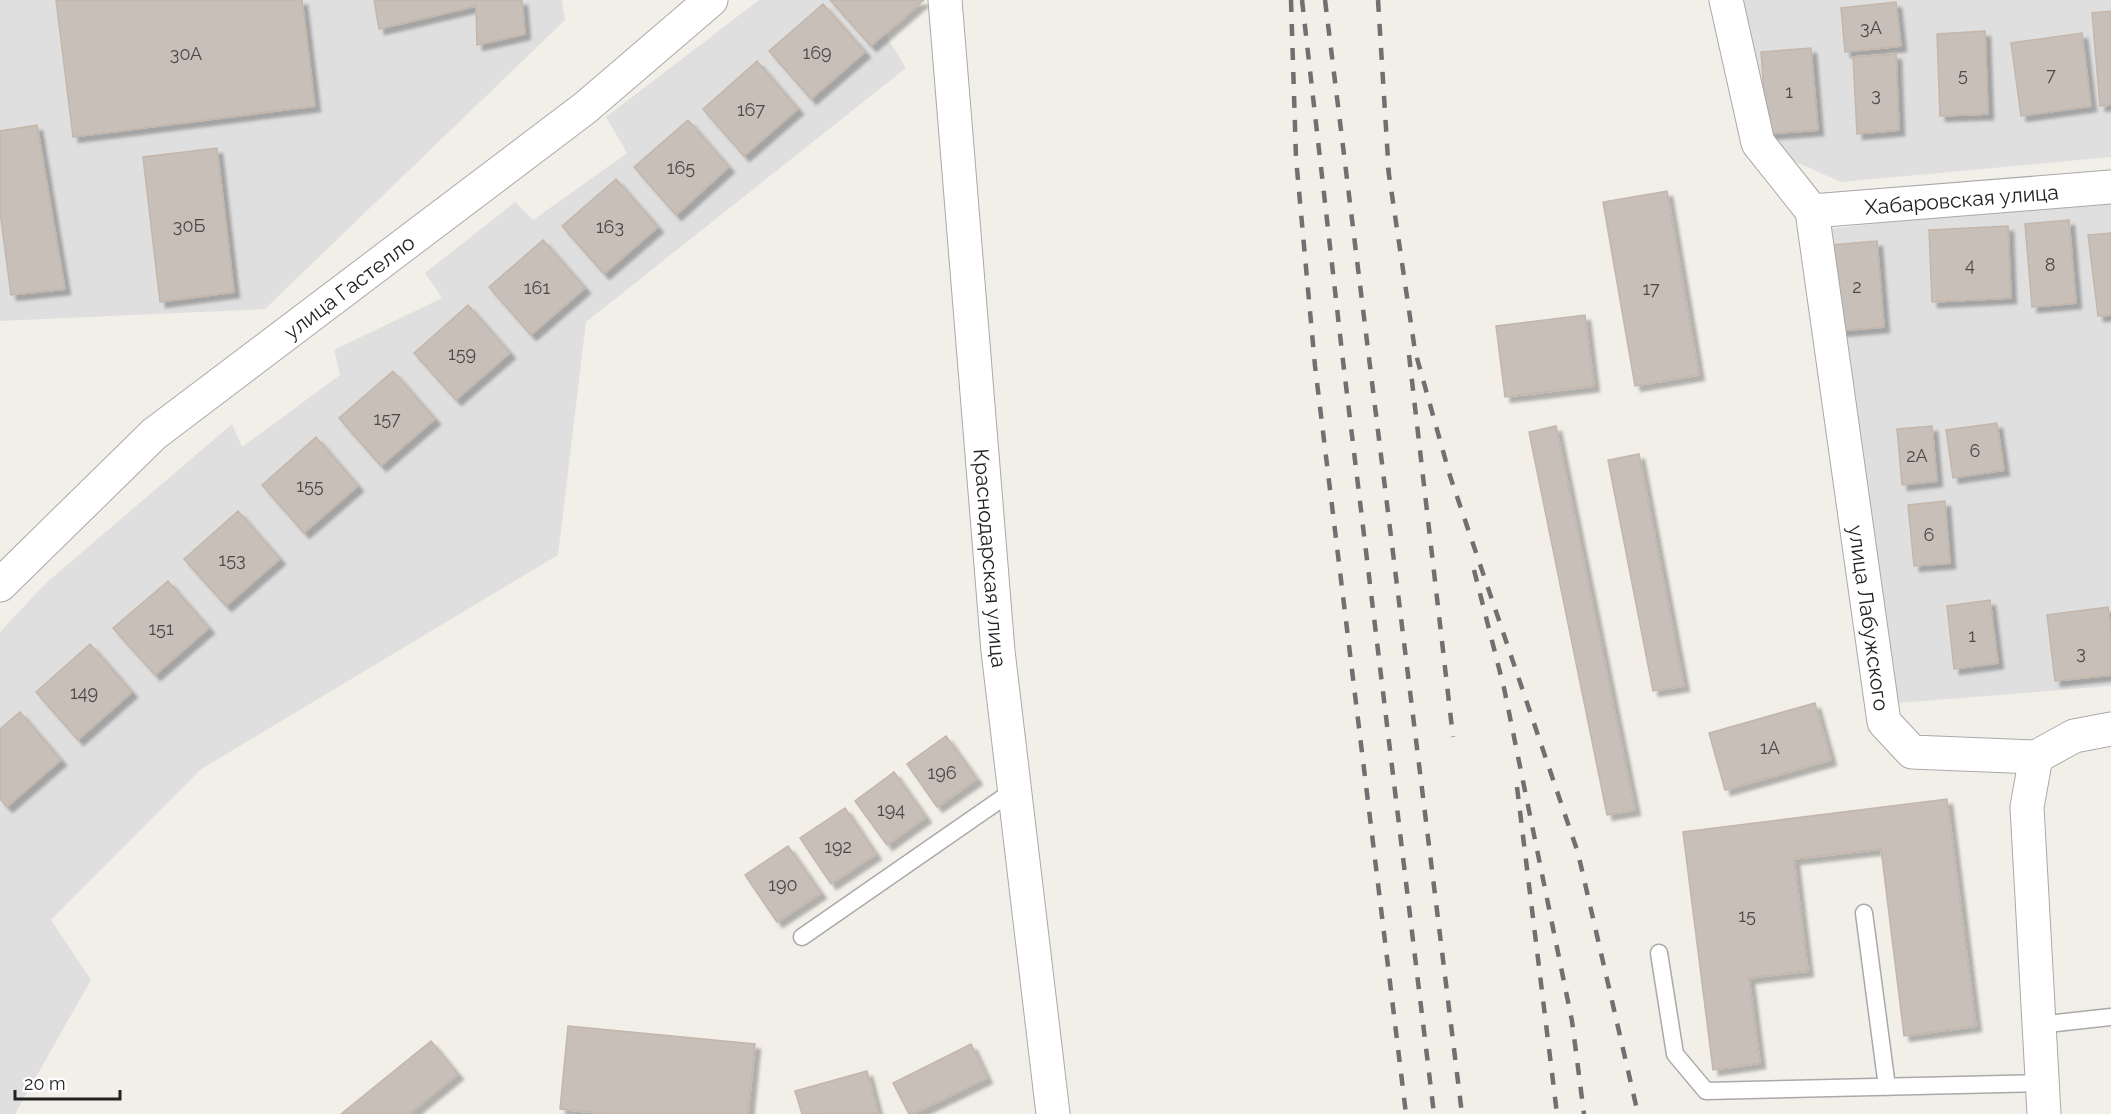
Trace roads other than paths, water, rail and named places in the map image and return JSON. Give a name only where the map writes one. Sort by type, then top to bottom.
[{"type":"street","name":"улица Гастелло","points":[[0,585],[154,434],[585,108],[711,0]]},
{"type":"street","name":"Краснодарская улица","points":[[945,0],[998,651],[1053,1114]]},
{"type":"street","points":[[1726,0],[1758,143],[1812,212]]},
{"type":"street","name":"Хабаровская улица","points":[[1812,212],[2111,187]]},
{"type":"street","name":"улица Лабужского","points":[[1812,212],[1884,722],[1912,752],[2036,757]]},
{"type":"street","points":[[2043,1099],[2027,807],[2036,757],[2073,736],[2111,729]]},
{"type":"lane","points":[[802,937],[1014,790]]},
{"type":"lane","points":[[1864,913],[1887,1087]]},
{"type":"lane","points":[[1659,953],[1675,1053],[1706,1091],[1887,1087],[2043,1099]]},
{"type":"lane","points":[[2038,1025],[2111,1017]]},
{"type":"railway","points":[[1291,0],[1296,158],[1315,366],[1406,1114]]},
{"type":"railway","points":[[1302,0],[1434,1114]]},
{"type":"railway","points":[[1325,0],[1462,1114]]},
{"type":"railway","points":[[1378,0],[1389,176]]},
{"type":"railway","points":[[1388,168],[1415,351],[1450,476],[1578,853],[1638,1114]]},
{"type":"railway","points":[[1409,355],[1453,737]]},
{"type":"railway","points":[[1474,570],[1504,688],[1572,1021],[1584,1114]]},
{"type":"railway","points":[[1517,787],[1557,1114]]}]
